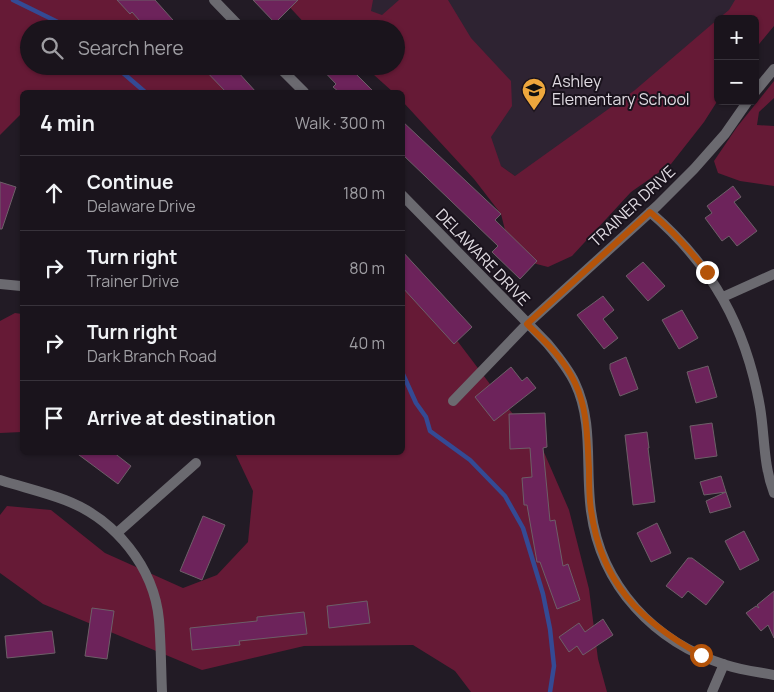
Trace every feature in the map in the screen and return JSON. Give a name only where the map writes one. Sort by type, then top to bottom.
[{"type":"street","points":[[214,0],[233,20]]},
{"type":"street","points":[[759,87],[774,69]]},
{"type":"street","points":[[287,75],[302,90]]},
{"type":"street","name":"TRAINER DRIVE","points":[[453,401],[527,324],[650,212],[694,169],[725,134],[745,105]]},
{"type":"street","name":"DELAWARE DRIVE","points":[[405,198],[547,343],[564,363],[575,383],[587,424],[590,509],[595,535],[602,557],[612,578],[628,600],[646,619],[672,639],[701,655],[745,670],[774,675]]},
{"type":"street","points":[[650,212],[668,227],[691,251],[707,272],[723,297],[743,342],[753,374],[760,410],[764,457],[774,493]]},
{"type":"street","points":[[723,297],[774,274]]},
{"type":"street","points":[[0,284],[20,286]]},
{"type":"street","points":[[117,533],[196,463]]},
{"type":"street","points":[[0,480],[65,500],[86,510],[117,533],[133,552],[144,572],[154,597],[159,618],[162,692]]},
{"type":"street","points":[[712,692],[724,664]]},
{"type":"shaded area","points":[[0,0],[127,0],[148,20],[20,20],[20,75],[226,75],[250,90],[20,90],[20,115],[0,135]]},
{"type":"shaded area","points":[[283,0],[373,0],[371,11],[382,15],[399,0],[448,0],[471,38],[511,81],[512,106],[491,137],[501,166],[515,176],[635,90],[714,22],[715,105],[671,164],[631,192],[572,256],[548,267],[529,262],[507,238],[501,214],[474,179],[405,104],[405,90],[391,90],[374,75],[405,75],[405,20],[302,20]]},
{"type":"shaded area","name":"Ashley Elementary School","points":[[344,0],[746,0],[733,15],[714,15],[714,32],[543,175],[515,176],[501,166],[405,41],[405,20],[380,20]]},
{"type":"shaded area","points":[[735,0],[774,0],[774,26],[759,44],[759,15],[723,15],[729,10]]},
{"type":"shaded area","points":[[774,81],[774,98],[759,112],[757,125],[774,126],[774,186],[740,181],[718,173],[714,161],[737,127],[755,105],[759,105],[759,100]]},
{"type":"shaded area","points":[[405,276],[425,298],[508,408],[543,450],[569,510],[589,589],[598,659],[607,692],[471,692],[455,671],[413,645],[304,646],[202,670],[43,604],[0,573],[0,515],[7,506],[51,510],[105,553],[183,588],[217,575],[248,542],[253,491],[236,455],[405,455]]},
{"type":"shaded area","points":[[15,313],[20,314],[20,432],[0,433],[0,321]]},
{"type":"building","points":[[117,0],[155,0],[173,20],[139,20],[132,12],[130,14]]},
{"type":"building","points":[[253,0],[298,0],[278,20],[272,20]]},
{"type":"building","points":[[210,75],[241,75],[254,90],[224,90]]},
{"type":"building","points":[[328,75],[357,75],[372,90],[337,90],[333,87],[336,84]]},
{"type":"building","points":[[405,124],[501,214],[495,220],[537,261],[520,279],[492,252],[498,246],[405,157]]},
{"type":"building","points":[[0,182],[16,187],[2,229],[0,229]]},
{"type":"building","points":[[733,186],[741,197],[734,202],[757,231],[737,246],[729,236],[722,241],[705,218],[712,213],[707,206]]},
{"type":"building","points":[[405,254],[472,327],[454,344],[405,290]]},
{"type":"building","points":[[643,262],[665,286],[648,301],[626,276]]},
{"type":"building","points":[[603,296],[614,310],[603,319],[618,338],[604,349],[577,315]]},
{"type":"building","points":[[682,310],[698,338],[679,349],[662,320]]},
{"type":"building","points":[[626,357],[638,389],[620,396],[610,364]]},
{"type":"building","points":[[708,366],[717,397],[696,403],[687,372]]},
{"type":"building","points":[[511,367],[522,381],[527,377],[536,388],[494,421],[475,397]]},
{"type":"building","points":[[545,413],[547,447],[543,448],[550,521],[555,520],[563,566],[568,564],[580,600],[557,609],[540,562],[537,562],[527,505],[524,505],[522,478],[532,477],[530,448],[510,449],[509,414]]},
{"type":"building","points":[[712,423],[717,456],[695,459],[690,426]]},
{"type":"building","points":[[647,432],[655,502],[633,505],[625,435]]},
{"type":"building","points":[[79,455],[117,455],[131,466],[118,484]]},
{"type":"building","points":[[721,476],[726,492],[704,495],[700,482]]},
{"type":"building","points":[[726,492],[731,507],[710,513],[706,501]]},
{"type":"building","points":[[203,516],[225,525],[202,580],[180,571]]},
{"type":"building","points":[[657,523],[671,553],[651,562],[637,533]]},
{"type":"building","points":[[744,531],[759,560],[740,570],[725,541]]},
{"type":"building","points":[[688,558],[692,558],[724,582],[706,605],[688,591],[682,598],[666,586]]},
{"type":"building","points":[[774,591],[774,638],[768,625],[761,631],[746,613],[756,606],[759,608],[757,605]]},
{"type":"building","points":[[367,601],[370,623],[329,628],[327,606]]},
{"type":"building","points":[[92,608],[114,611],[107,659],[85,656]]},
{"type":"building","points":[[304,612],[307,634],[239,641],[240,645],[192,650],[190,628],[257,621],[257,617]]},
{"type":"building","points":[[603,619],[613,635],[583,655],[577,646],[569,652],[559,637],[579,623],[585,632]]},
{"type":"building","points":[[52,631],[55,653],[7,658],[5,636]]},
{"type":"waterway","points":[[13,0],[54,20]]},
{"type":"waterway","points":[[125,75],[143,90]]},
{"type":"waterway","points":[[405,379],[416,403],[426,417],[430,431],[470,460],[505,496],[523,528],[543,594],[550,629],[554,666],[550,692]]},
{"type":"place","name":"Ashley Elementary School","points":[[534,111]]},
{"type":"route","points":[[701,655],[672,639],[646,619],[628,600],[612,578],[602,557],[590,509],[587,424],[583,405],[575,383],[564,363],[527,324],[650,212],[668,227],[691,251],[707,272]]}]
